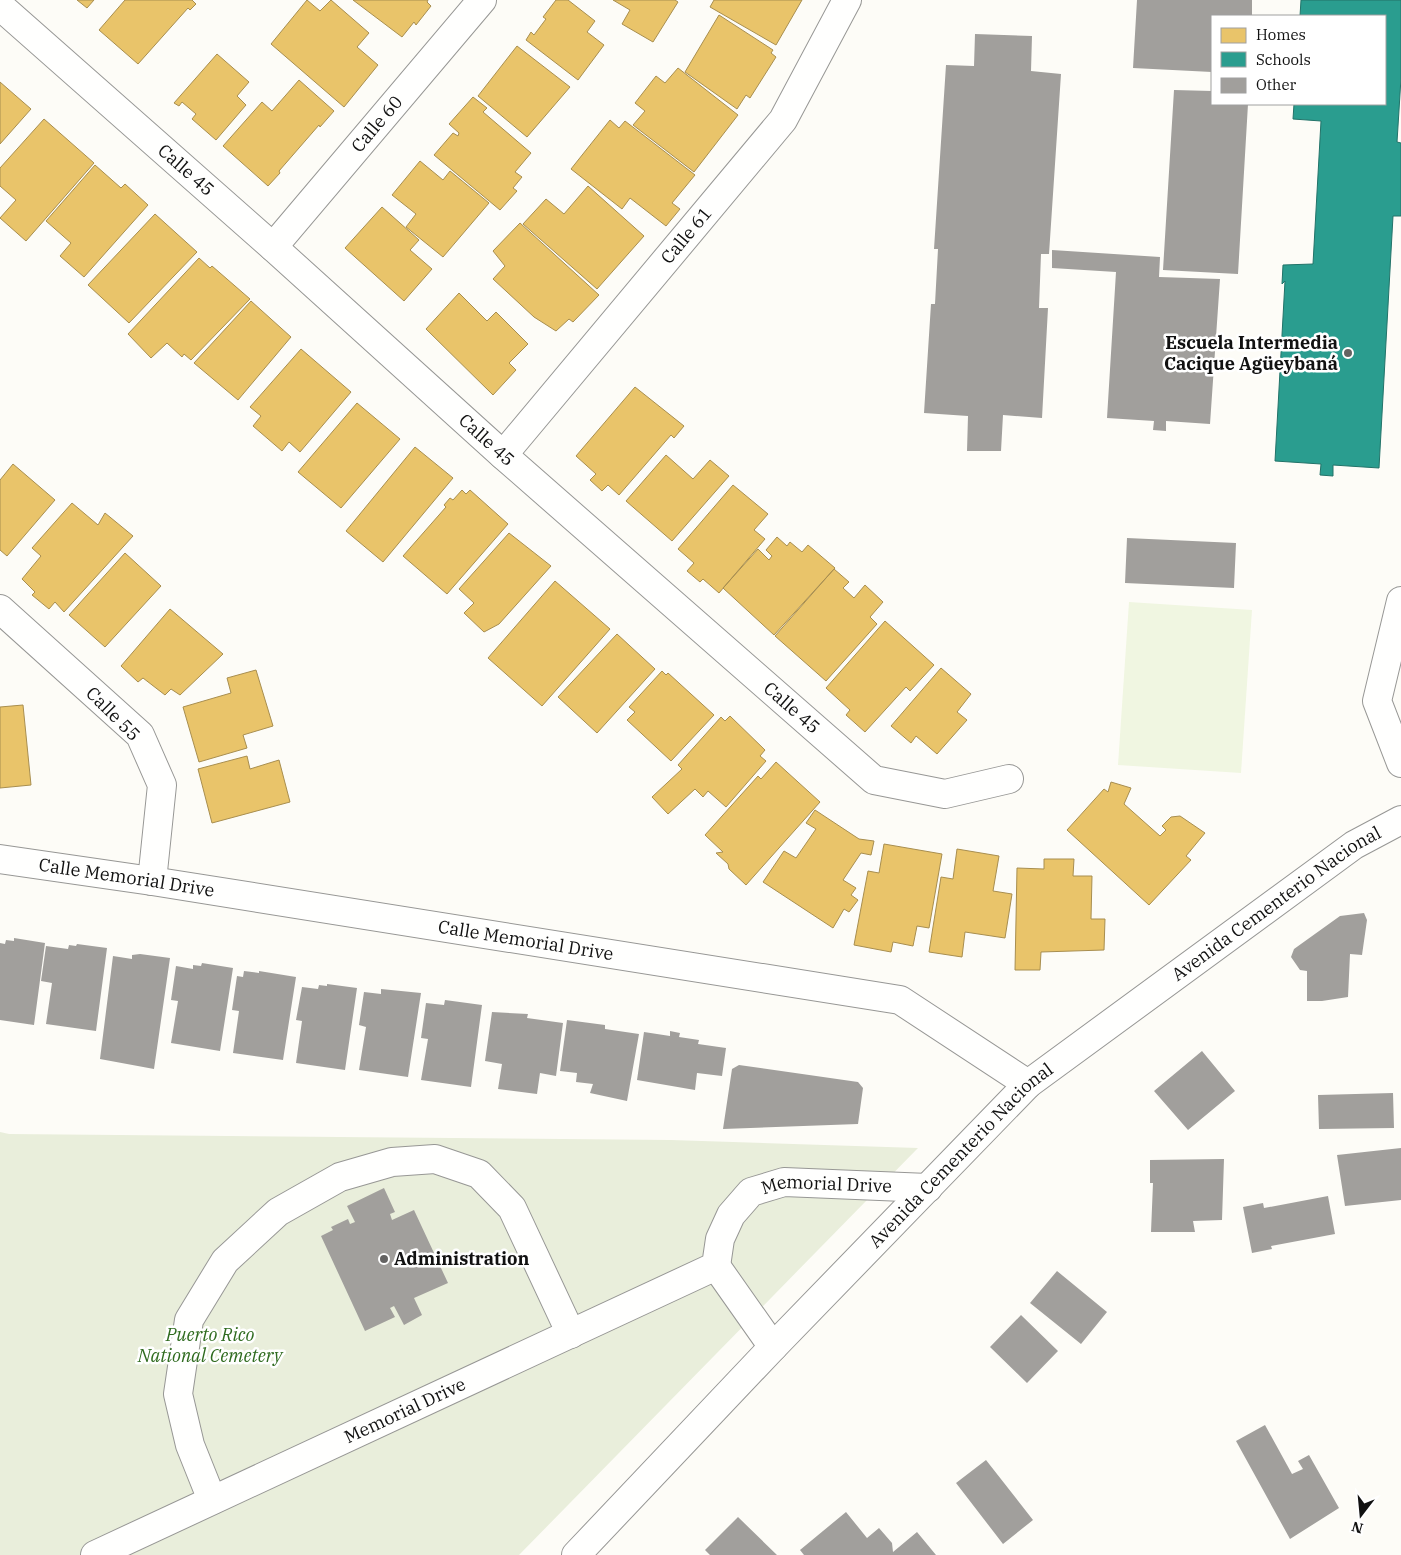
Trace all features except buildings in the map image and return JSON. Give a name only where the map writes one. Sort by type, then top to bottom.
[{"type":"street","name":"Calle 60","points":[[274,247],[482,0]]},
{"type":"street","name":"Calle 61","points":[[503,455],[783,120],[848,0]]},
{"type":"street","name":"Calle 45","points":[[0,6],[274,247],[503,455],[874,780],[945,794],[1009,779]]},
{"type":"street","points":[[1401,601],[1376,701],[1401,763]]},
{"type":"street","name":"Calle 55","points":[[0,609],[140,734],[162,785],[152,881]]},
{"type":"street","name":"Avenida Cementerio Nacional","points":[[576,1555],[773,1347],[1028,1084],[1354,845],[1401,820]]},
{"type":"street","name":"Calle Memorial Drive","points":[[0,859],[152,881],[900,1000],[1028,1084]]},
{"type":"street","points":[[212,1500],[190,1445],[178,1394],[189,1320],[224,1261],[278,1212],[340,1177],[392,1162],[435,1159],[479,1174],[512,1208],[570,1334]]},
{"type":"street","name":"Memorial Drive","points":[[95,1555],[716,1266],[720,1239],[731,1215],[751,1192],[784,1182],[928,1188]]},
{"type":"street","points":[[716,1266],[773,1347]]},
{"type":"green space","points":[[1129,602],[1252,610],[1241,773],[1118,765]]},
{"type":"green space","name":"Puerto Rico National Cemetery","points":[[0,1132],[9,1134],[671,1140],[918,1148],[519,1555],[0,1555]]},
{"type":"place","name":"Escuela Intermedia Cacique Agüeybaná","points":[[1348,353]]},
{"type":"place","name":"Administration","points":[[384,1259]]}]
